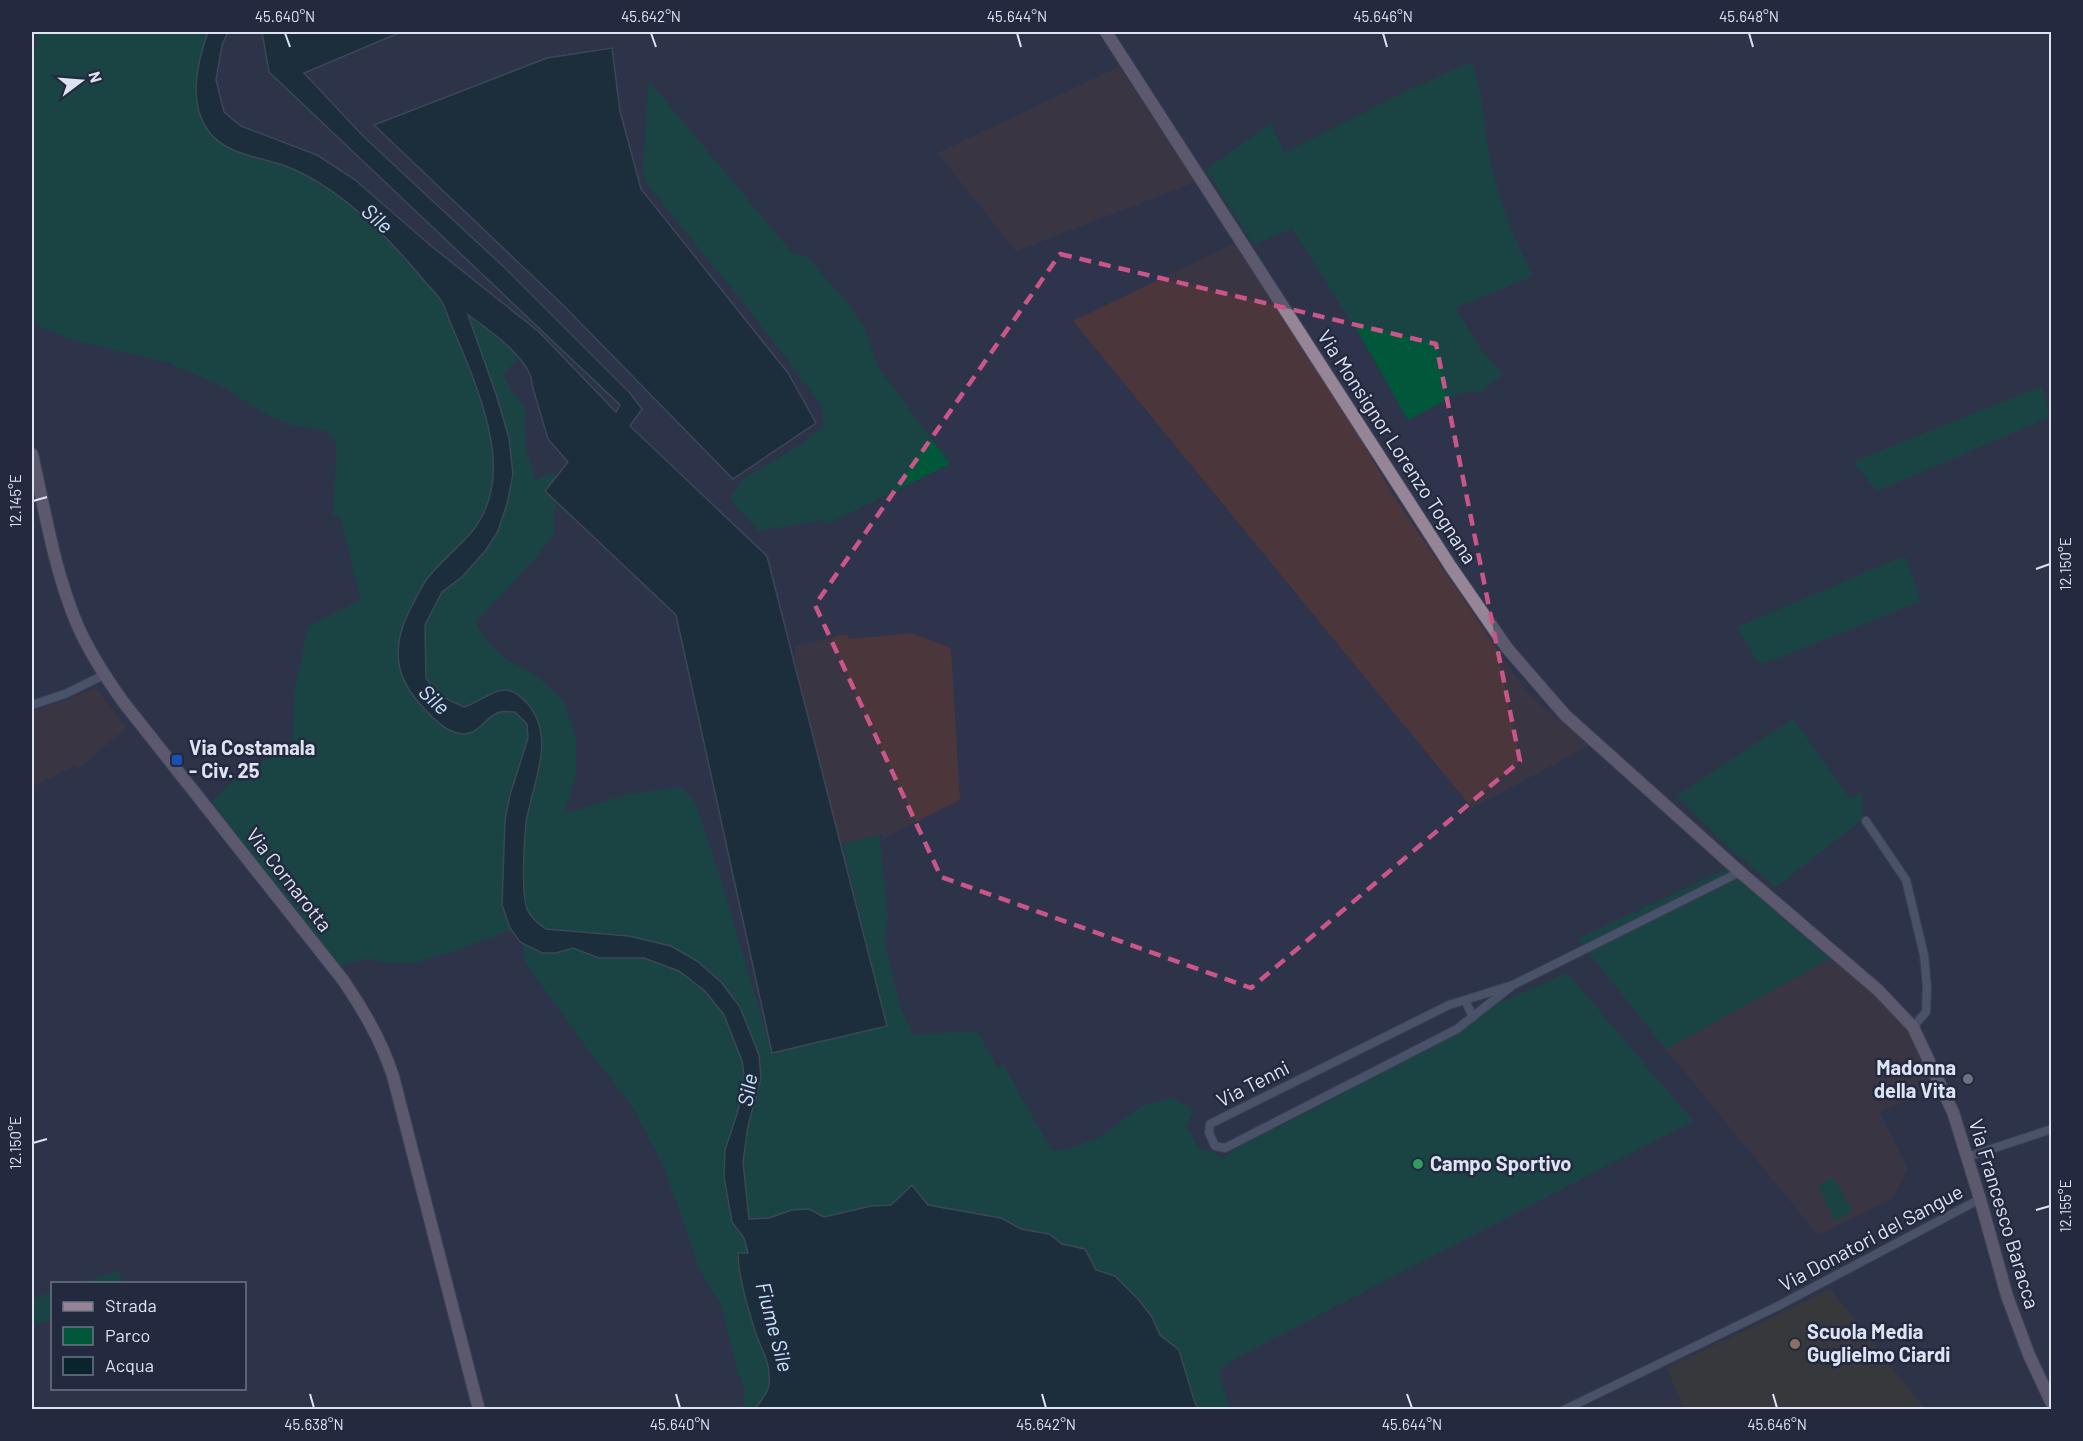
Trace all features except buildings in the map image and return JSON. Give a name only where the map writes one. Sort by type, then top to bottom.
[{"type":"street","name":"Via Monsignor Lorenzo Tognana","points":[[1106,32],[1445,557],[1507,648],[1565,715],[1706,841]]},
{"type":"street","name":"Via Cornarotta","points":[[32,454],[52,543],[70,607],[104,675],[337,972],[370,1022],[393,1076],[479,1410]]},
{"type":"street","points":[[32,705],[65,694],[104,675]]},
{"type":"street","points":[[1866,821],[1906,880],[1924,955],[1927,987],[1926,1012],[1913,1027]]},
{"type":"street","name":"Via Francesco Baracca","points":[[1706,841],[1878,990],[1913,1027],[1953,1112],[2018,1330],[2052,1404]]},
{"type":"street","name":"Via Tenni","points":[[1513,985],[1457,1029],[1225,1148],[1215,1146],[1209,1134],[1210,1124],[1449,1005],[1513,985],[1740,872]]},
{"type":"street","points":[[1465,1000],[1473,1017]]},
{"type":"street","points":[[1967,1157],[2052,1129]]},
{"type":"street","name":"Via Donatori del Sangue","points":[[1564,1410],[1778,1306],[1980,1198]]},
{"type":"highlighted area","points":[[1060,254],[1436,344],[1520,761],[1251,988],[941,877],[815,605]]},
{"type":"shaded area","points":[[1119,67],[1195,182],[1016,251],[938,153]]},
{"type":"shaded area","points":[[1235,243],[1354,428],[1394,496],[1520,683],[1544,708],[1592,744],[1472,808],[1073,321]]},
{"type":"shaded area","points":[[912,633],[951,648],[960,800],[882,839],[883,834],[827,847],[794,647],[847,634],[849,639]]},
{"type":"shaded area","points":[[96,688],[126,728],[77,770],[76,765],[32,787],[32,711]]},
{"type":"shaded area","points":[[1833,957],[1872,990],[1907,1028],[1936,1089],[1879,1112],[1908,1169],[1892,1199],[1818,1235],[1666,1049]]},
{"type":"shaded area","name":"Scuola Media Guglielmo Ciardi","points":[[1830,1289],[1925,1409],[1684,1409],[1667,1368]]},
{"type":"green space","points":[[38,32],[208,32],[201,53],[226,146],[294,169],[330,190],[386,238],[440,300],[472,376],[485,414],[493,453],[491,490],[484,515],[475,531],[431,575],[404,620],[433,718],[454,732],[465,734],[500,712],[515,712],[527,724],[528,738],[510,795],[505,820],[502,905],[511,930],[414,963],[386,963],[368,958],[340,966],[211,804],[239,774],[292,747],[295,690],[308,627],[361,600],[340,515],[333,516],[337,445],[327,430],[295,426],[269,416],[218,384],[167,362],[73,340],[41,327],[32,317],[32,59]]},
{"type":"green space","points":[[1471,62],[1479,90],[1498,189],[1516,240],[1533,276],[1455,308],[1482,351],[1503,374],[1478,394],[1476,391],[1459,393],[1408,420],[1361,337],[1292,228],[1254,245],[1206,170],[1271,123],[1284,153],[1400,94]]},
{"type":"green space","points":[[649,81],[791,252],[806,256],[843,297],[864,327],[878,367],[950,464],[825,525],[824,520],[758,531],[730,498],[742,480],[806,441],[824,425],[821,404],[747,307],[645,182],[643,164]]},
{"type":"green space","points":[[468,314],[519,356],[503,375],[511,391],[525,408],[526,449],[536,480],[552,473],[561,479],[554,515],[554,534],[534,560],[475,622],[488,643],[507,660],[533,673],[563,701],[576,737],[576,774],[564,814],[629,794],[682,787],[696,804],[772,1053],[887,1026],[843,844],[879,835],[888,918],[884,942],[900,1006],[913,1035],[977,1031],[997,1067],[1003,1064],[1051,1150],[1065,1150],[1100,1137],[1142,1106],[1171,1098],[1194,1110],[1186,1128],[1191,1132],[1201,1150],[1210,1150],[1223,1160],[1236,1148],[1319,1106],[1464,1027],[1485,1009],[1567,973],[1693,1121],[1236,1358],[1220,1369],[1220,1378],[1230,1409],[1199,1409],[1195,1403],[1179,1350],[1160,1335],[1152,1317],[1138,1299],[1115,1276],[1096,1270],[1085,1249],[1062,1244],[1049,1234],[1021,1229],[1001,1218],[927,1205],[871,1206],[824,1217],[801,1209],[769,1218],[749,1220],[743,1162],[748,1126],[761,1078],[759,1055],[740,1007],[629,936],[546,929],[535,921],[528,912],[523,878],[528,816],[539,772],[541,726],[488,695],[464,707],[451,703],[438,695],[426,678],[425,625],[442,592],[462,577],[486,550],[498,531],[496,394]]},
{"type":"green space","points":[[2042,386],[2049,417],[1877,491],[1853,462]]},
{"type":"green space","points":[[1905,556],[1921,601],[1762,664],[1757,661],[1737,627]]},
{"type":"green space","points":[[1793,719],[1850,799],[1862,792],[1863,819],[1776,887],[1730,849],[1677,796]]},
{"type":"green space","points":[[1728,868],[1833,957],[1666,1049],[1578,939]]},
{"type":"green space","points":[[523,943],[532,949],[556,953],[573,948],[599,958],[644,958],[679,971],[705,991],[724,1015],[742,1061],[745,1081],[737,1114],[732,1222],[744,1238],[748,1254],[738,1253],[738,1258],[755,1332],[768,1359],[769,1388],[755,1409],[743,1409],[745,1392],[722,1306],[700,1270],[662,1162],[632,1106],[525,962]]},
{"type":"green space","points":[[1834,1177],[1852,1211],[1835,1221],[1818,1186]]},
{"type":"green space","points":[[119,1271],[123,1282],[83,1282]]},
{"type":"green space","points":[[51,1292],[51,1319],[32,1326],[32,1299]]},
{"type":"water","points":[[208,32],[228,32],[222,45],[216,80],[224,112],[241,126],[317,155],[354,179],[430,245],[539,332],[616,412],[620,405],[269,72],[262,32],[401,32],[304,73],[365,138],[506,269],[630,393],[642,409],[630,426],[767,556],[887,1026],[772,1053],[676,615],[545,491],[568,462],[548,439],[525,366],[508,346],[468,315],[509,438],[513,474],[507,504],[498,531],[486,550],[462,577],[442,592],[425,625],[426,678],[438,695],[464,707],[501,690],[512,691],[528,704],[536,718],[541,732],[542,747],[526,823],[524,866],[525,901],[527,909],[535,920],[546,929],[629,936],[671,946],[697,961],[721,982],[740,1007],[759,1055],[761,1078],[748,1126],[743,1162],[749,1219],[769,1218],[792,1210],[809,1209],[824,1217],[871,1206],[891,1205],[912,1185],[928,1205],[1001,1218],[1021,1229],[1049,1234],[1062,1244],[1085,1249],[1096,1270],[1115,1276],[1152,1317],[1160,1335],[1179,1350],[1195,1403],[1199,1409],[755,1409],[767,1391],[769,1376],[767,1363],[752,1322],[740,1272],[738,1253],[748,1253],[744,1238],[732,1222],[724,1177],[725,1150],[745,1081],[742,1061],[724,1015],[705,991],[679,971],[644,958],[599,958],[573,948],[556,953],[542,953],[520,942],[510,928],[502,905],[505,820],[510,795],[528,738],[527,724],[515,712],[502,712],[495,714],[479,728],[469,733],[452,731],[425,710],[411,692],[400,667],[398,654],[403,627],[425,581],[473,530],[486,507],[491,491],[493,463],[490,434],[468,366],[440,299],[378,230],[346,202],[311,178],[282,165],[237,152],[218,141],[210,133],[198,109],[196,96],[200,57]]},
{"type":"water","points":[[612,48],[620,111],[641,189],[788,373],[816,423],[733,479],[564,306],[374,125],[547,58]]},
{"type":"place","name":"Via Costamala - Civ. 25","points":[[177,760]]},
{"type":"place","name":"Madonna della Vita","points":[[1968,1079]]},
{"type":"place","name":"Campo Sportivo","points":[[1418,1164]]},
{"type":"place","name":"Scuola Media Guglielmo Ciardi","points":[[1795,1344]]},
{"type":"water label","name":"Sile","points":[[377,219]]},
{"type":"water label","name":"Sile","points":[[434,700]]},
{"type":"water label","name":"Sile","points":[[748,1090]]},
{"type":"water label","name":"Fiume Sile","points":[[774,1327]]}]
